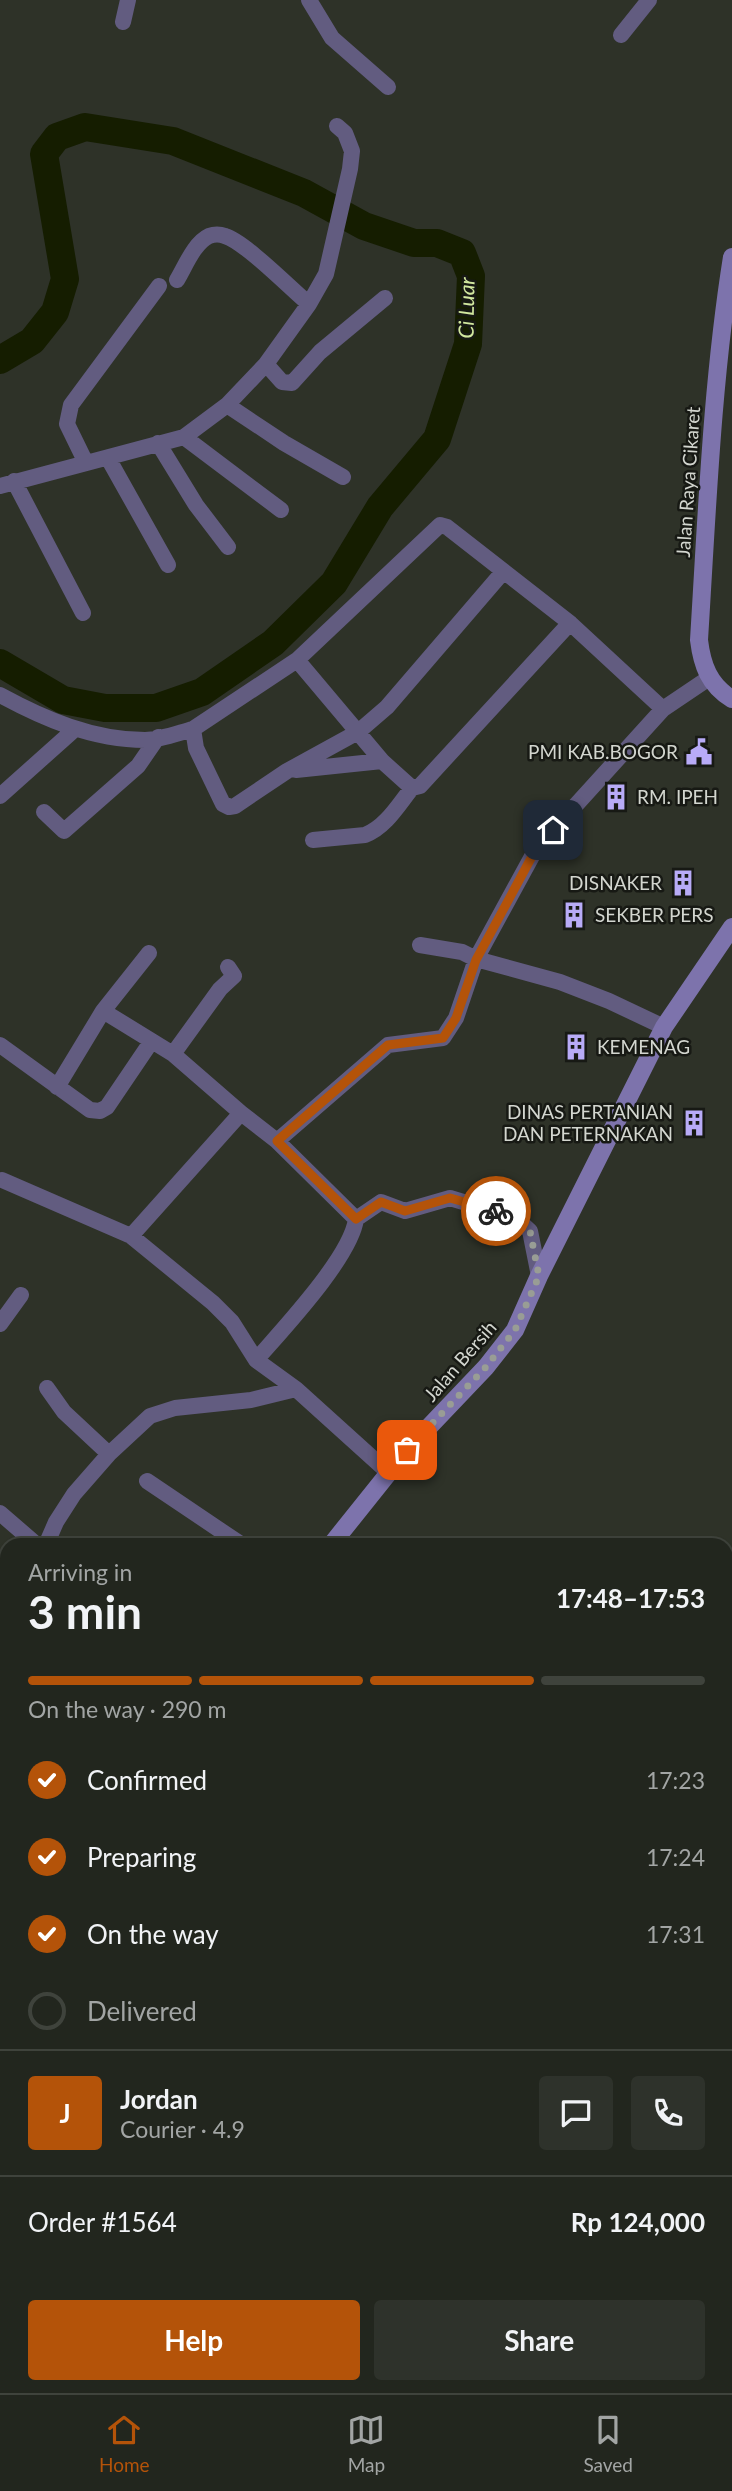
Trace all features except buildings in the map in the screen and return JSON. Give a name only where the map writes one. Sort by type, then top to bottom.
[{"type":"street","points":[[123,22],[128,0]]},
{"type":"street","points":[[309,0],[332,37],[388,87]]},
{"type":"street","points":[[621,35],[649,0]]},
{"type":"street","points":[[83,613],[7,483],[184,437],[227,405],[265,364],[309,304],[326,274],[352,151],[345,133],[337,125]]},
{"type":"street","points":[[177,280],[200,243],[206,237],[216,234],[226,236],[246,249],[309,304]]},
{"type":"street","name":"Jalan Raya Cikaret","points":[[709,678],[702,660],[699,639],[713,408],[723,310],[732,257]]},
{"type":"street","points":[[86,463],[67,424],[71,405],[159,286]]},
{"type":"street","points":[[265,364],[282,382],[292,383],[320,352],[385,298]]},
{"type":"street","points":[[227,405],[284,443],[343,477]]},
{"type":"street","points":[[184,437],[281,510]]},
{"type":"street","points":[[158,443],[196,505],[228,547]]},
{"type":"street","points":[[108,458],[168,565]]},
{"type":"street","points":[[1,697],[84,732],[146,740],[192,729],[297,660],[440,525],[447,527],[570,623],[663,709]]},
{"type":"street","points":[[192,729],[196,748],[218,798],[229,807],[235,806],[287,771],[358,732],[387,707],[503,572]]},
{"type":"street","points":[[313,840],[373,832],[381,826],[412,788],[420,786],[570,623]]},
{"type":"street","points":[[297,660],[382,761],[412,788]]},
{"type":"street","points":[[277,1141],[388,1045],[443,1038],[456,1018],[476,960],[536,849],[663,709],[709,678],[732,699]]},
{"type":"street","points":[[0,796],[75,729]]},
{"type":"street","points":[[44,812],[64,831],[138,766],[158,737]]},
{"type":"street","points":[[287,771],[382,761]]},
{"type":"street","name":"Jalan Bersih","points":[[337,1538],[407,1450],[486,1367],[515,1330],[539,1276],[664,1027],[732,927]]},
{"type":"street","points":[[420,945],[463,952],[476,960],[580,988],[664,1027]]},
{"type":"street","points":[[57,1087],[103,1011],[149,953]]},
{"type":"street","points":[[173,1054],[220,989],[234,976],[228,967]]},
{"type":"street","points":[[103,1011],[173,1054],[277,1141],[356,1219]]},
{"type":"street","points":[[0,1045],[90,1110],[100,1111],[107,1107],[151,1042]]},
{"type":"street","points":[[131,1236],[241,1113]]},
{"type":"street","points":[[2,1180],[131,1236],[213,1303],[232,1322],[256,1360],[302,1395],[389,1473]]},
{"type":"street","points":[[256,1360],[313,1292],[352,1235],[356,1219],[381,1202],[405,1211],[450,1198],[516,1218],[530,1231],[539,1276]]},
{"type":"street","points":[[0,1324],[21,1295]]},
{"type":"street","points":[[47,1388],[64,1412],[109,1454]]},
{"type":"street","points":[[49,1538],[74,1494],[109,1454],[150,1416],[174,1408],[302,1395]]},
{"type":"street","points":[[147,1481],[232,1538]]},
{"type":"street","points":[[0,1513],[29,1538]]},
{"type":"waterway","name":"Ci Luar","points":[[0,360],[32,341],[55,312],[65,279],[44,154],[57,137],[85,127],[173,141],[304,193],[364,226],[414,243],[437,243],[462,253],[471,276],[468,344],[437,439],[380,507],[334,583],[273,643],[202,692],[156,708],[105,708],[63,700],[0,663]]},
{"type":"way so far","points":[[407,1450],[486,1367],[515,1330],[539,1276],[530,1231],[516,1218],[496,1211]]},
{"type":"place","name":"PMI KAB.BOGOR","points":[[699,752]]},
{"type":"place","name":"RM. IPEH","points":[[616,797]]},
{"type":"place","name":"DISNAKER","points":[[683,883]]},
{"type":"place","name":"SEKBER PERS","points":[[574,915]]},
{"type":"place","name":"KEMENAG","points":[[576,1047]]},
{"type":"place","name":"DINAS PERTANIAN DAN PETERNAKAN","points":[[694,1123]]},
{"type":"route","points":[[496,1211],[450,1198],[405,1211],[381,1202],[356,1219],[277,1141],[388,1045],[443,1038],[456,1018],[476,960],[536,849],[553,830]]}]
